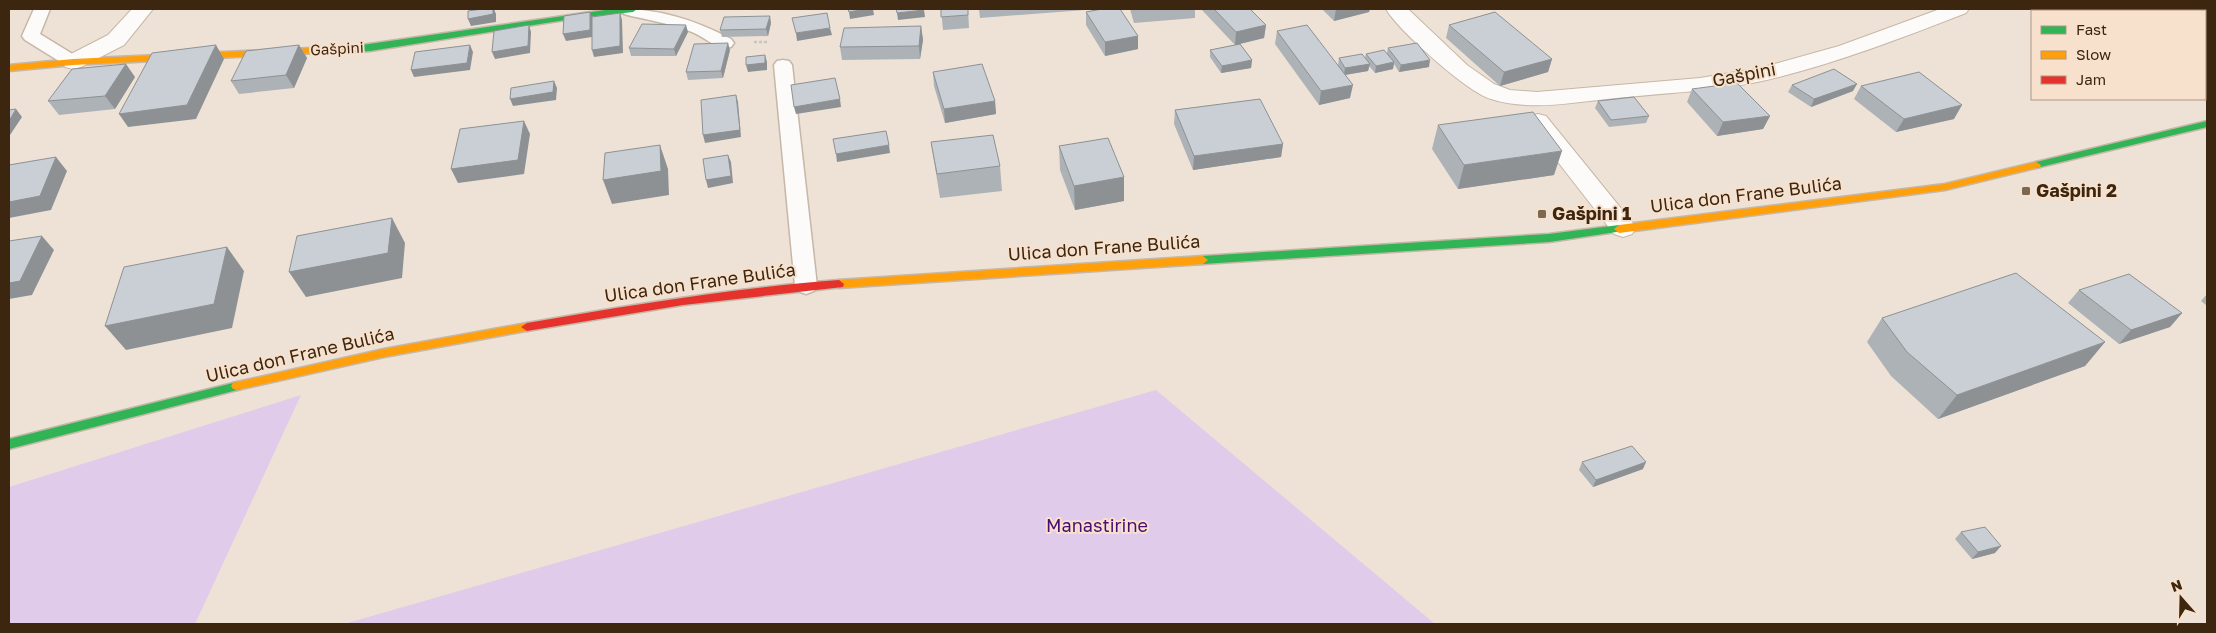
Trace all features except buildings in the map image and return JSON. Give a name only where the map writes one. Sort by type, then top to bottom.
[{"type":"street","points":[[73,62],[116,40],[143,9]]},
{"type":"street","name":"Gašpini","points":[[9,68],[73,62],[370,48],[578,15],[632,9]]},
{"type":"street","name":"Gašpini","points":[[1396,9],[1476,85],[1496,94],[1520,98],[1573,96],[1731,80],[1793,66],[1856,46],[1959,9]]},
{"type":"street","points":[[1520,98],[1623,228]]},
{"type":"street","name":"Ulica don Frane Bulića","points":[[9,444],[244,384],[384,353],[629,309],[806,286],[1549,238],[1945,187],[2207,124]]},
{"type":"lane","points":[[42,9],[32,36],[73,62]]},
{"type":"lane","points":[[632,9],[698,28],[725,43]]},
{"type":"lane","points":[[783,65],[806,286]]},
{"type":"green space","name":"Manastirine","points":[[1156,390],[1435,624],[344,624]]},
{"type":"green space","points":[[301,395],[195,624],[9,624],[9,487]]},
{"type":"traffic: fast","points":[[355,49],[578,15],[633,9]]},
{"type":"traffic: fast","points":[[2036,165],[2207,124]]},
{"type":"traffic: fast","points":[[1203,260],[1549,238],[1619,229]]},
{"type":"traffic: fast","points":[[9,444],[237,386]]},
{"type":"traffic: slow","points":[[9,68],[73,62],[355,49]]},
{"type":"traffic: slow","points":[[1619,229],[1945,187],[2036,165]]},
{"type":"traffic: slow","points":[[839,284],[1203,260]]},
{"type":"traffic: slow","points":[[237,386],[384,353],[527,327]]},
{"type":"traffic: jam","points":[[527,327],[722,296],[839,284]]},
{"type":"place","name":"Gašpini 2","points":[[2026,191]]},
{"type":"place","name":"Gašpini 1","points":[[1542,214]]}]
